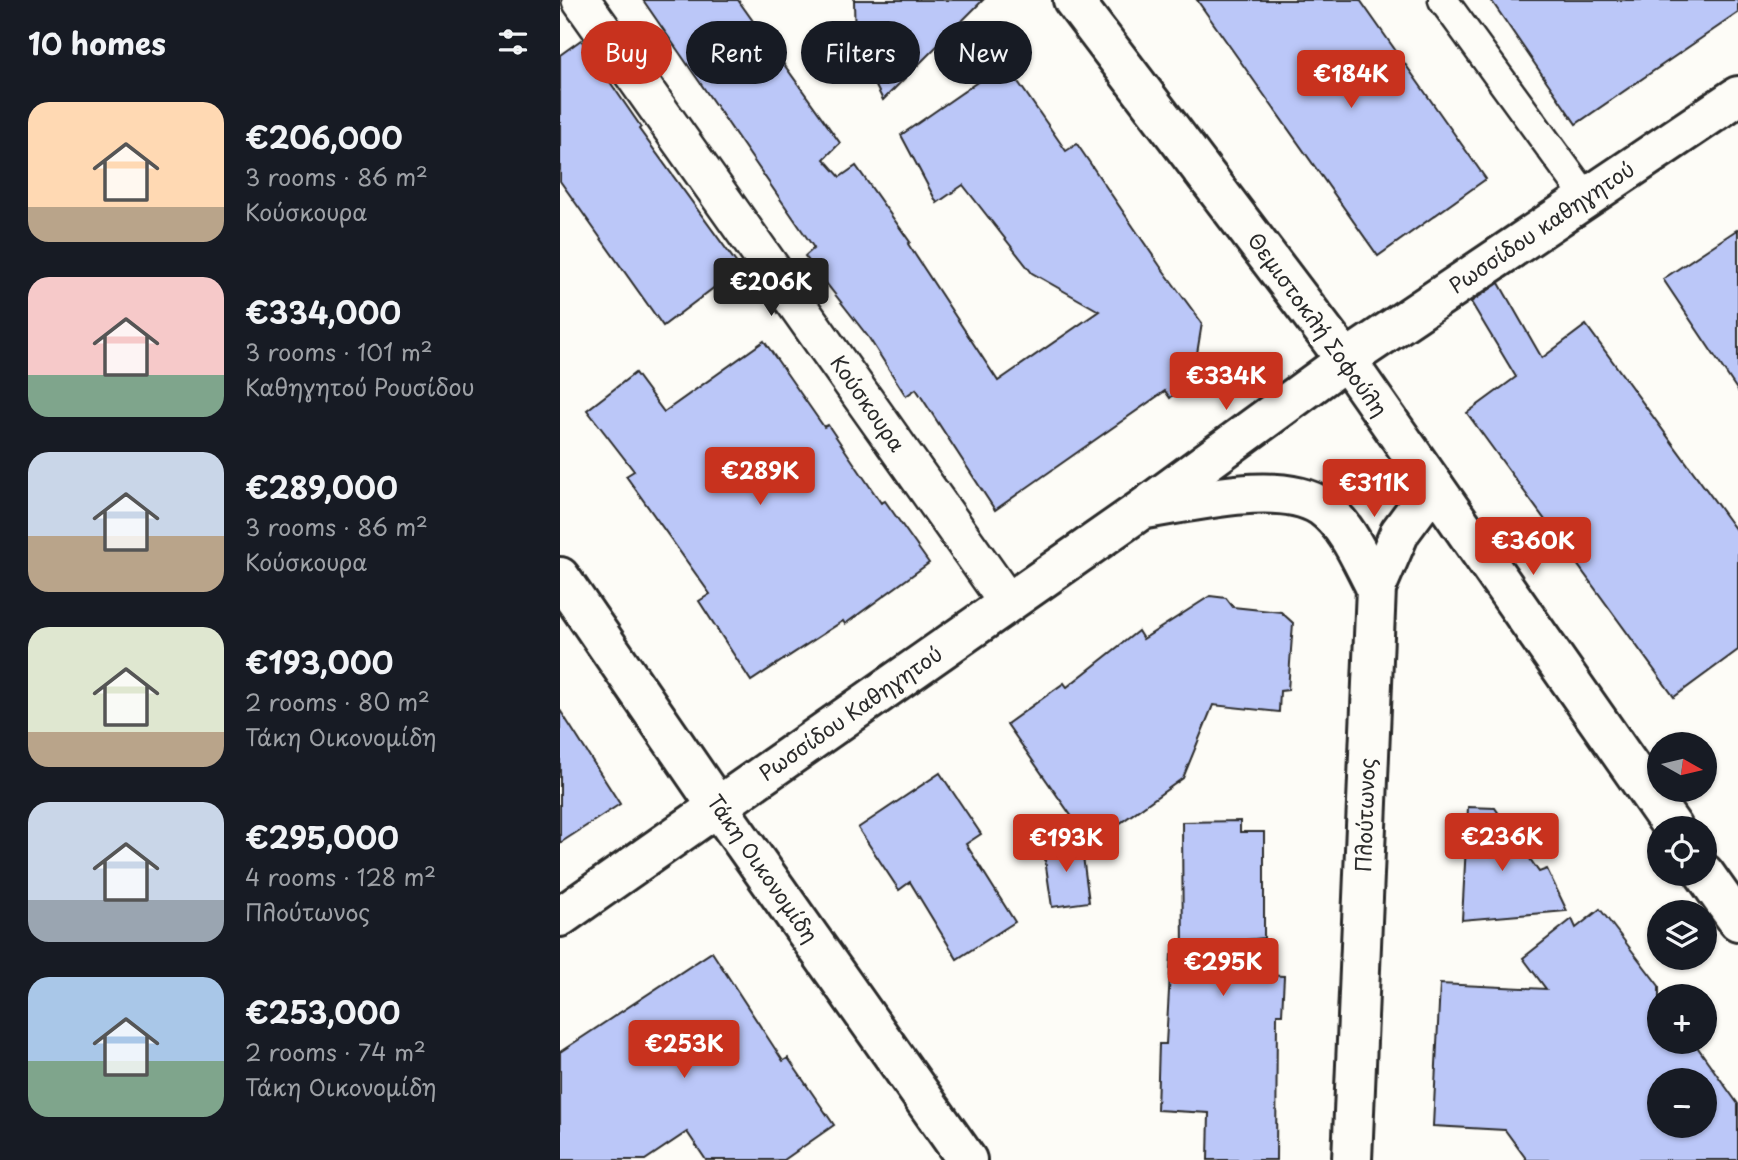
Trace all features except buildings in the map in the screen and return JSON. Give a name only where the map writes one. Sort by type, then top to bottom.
[{"type":"main road","name":"Θεμιστοκλή Σοφούλη","points":[[1073,0],[1346,359],[1665,816]]},
{"type":"main road","name":"Ρωσσίδου καθηγητού","points":[[1141,510],[1346,359],[1738,96]]},
{"type":"main road","name":"Πλούτωνος","points":[[1352,1160],[1376,588],[1401,532],[1433,486]]},
{"type":"main road","points":[[1141,510],[1253,493],[1292,496],[1321,507],[1349,536],[1376,588]]},
{"type":"main road","name":"Ρωσσίδου Καθηγητού","points":[[560,917],[1141,510]]},
{"type":"main road","name":"Τάκη Οικονομίδη","points":[[560,576],[718,807],[967,1160]]},
{"type":"main road","points":[[1713,886],[1738,921]]},
{"type":"street","name":"Κούσκουρα","points":[[581,0],[1008,603]]},
{"type":"street","points":[[1443,0],[1587,198]]}]
